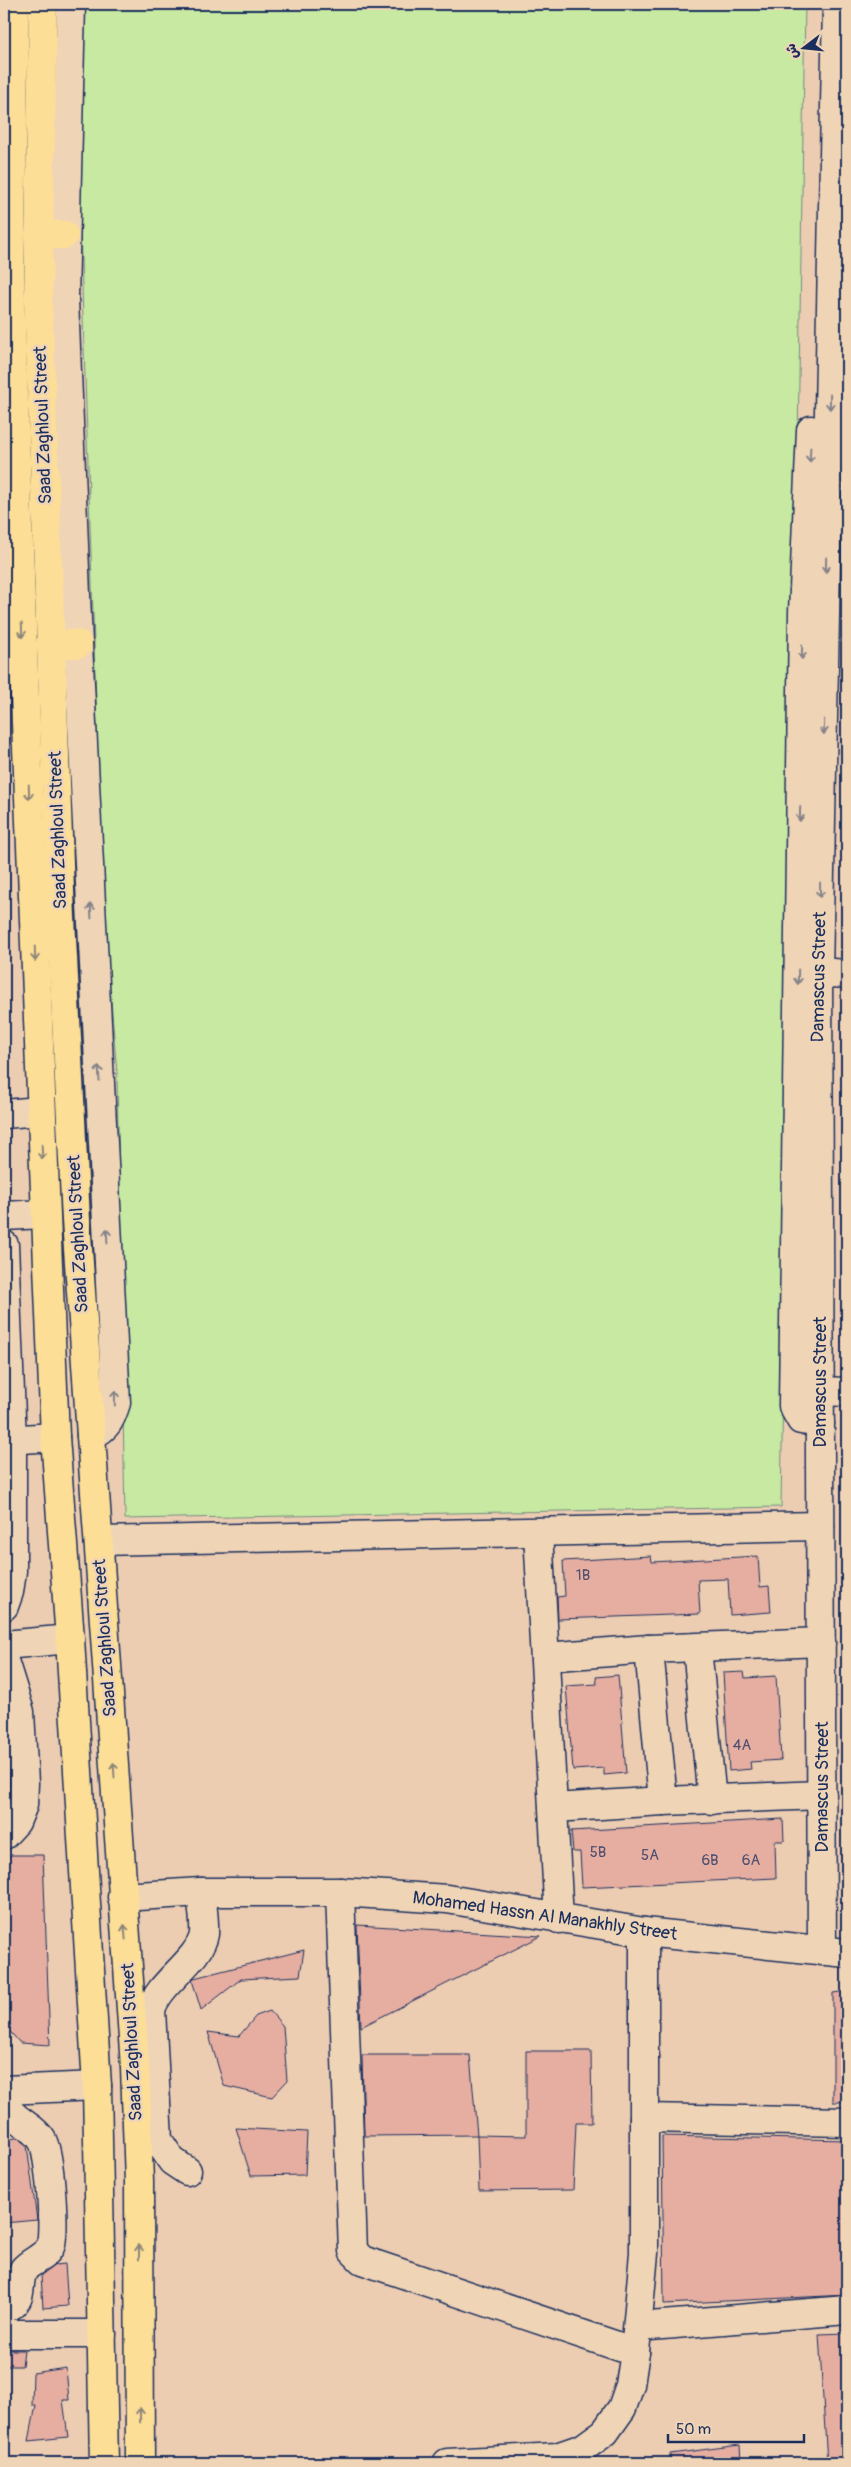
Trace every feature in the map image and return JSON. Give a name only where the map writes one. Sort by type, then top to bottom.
[{"type":"main road","name":"Saad Zaghloul Street","points":[[15,4],[7,303],[12,593],[34,918],[44,1214],[55,1437],[70,1640],[97,2086],[104,2463]]},
{"type":"main road","name":"Saad Zaghloul Street","points":[[43,4],[51,235],[38,299],[50,644],[76,1220],[132,2033],[137,2136],[140,2463]]},
{"type":"main road","points":[[50,644],[78,644]]},
{"type":"main road","points":[[34,918],[61,917]]},
{"type":"street","points":[[71,4],[51,235],[64,299],[78,644],[116,1403],[111,1420],[106,1427],[91,1435]]},
{"type":"street","points":[[820,1423],[801,1420],[793,1406],[807,1207],[814,613],[830,4]]},
{"type":"street","name":"Damascus Street","points":[[835,1952],[822,1795],[820,1392],[807,1207],[818,972],[814,613],[837,4]]},
{"type":"street","points":[[818,972],[847,974]]},
{"type":"street","points":[[4,1114],[40,1111]]},
{"type":"street","points":[[4,1216],[44,1214]]},
{"type":"street","points":[[4,1245],[12,1571],[9,1592],[4,1606]]},
{"type":"street","points":[[820,1392],[847,1392]]},
{"type":"street","points":[[8,1441],[55,1437]]},
{"type":"street","points":[[99,1541],[820,1526]]},
{"type":"street","points":[[538,1532],[559,1919]]},
{"type":"street","points":[[4,1645],[70,1640]]},
{"type":"street","points":[[544,1656],[649,1649],[821,1642]]},
{"type":"street","points":[[697,1648],[712,1800]]},
{"type":"street","points":[[649,1649],[663,1801]]},
{"type":"street","points":[[4,1661],[20,1712],[24,1782],[23,1805],[16,1822],[4,1835]]},
{"type":"street","points":[[554,1808],[663,1801],[822,1795]]},
{"type":"street","points":[[187,2171],[166,2154],[158,2140],[151,2010],[156,1998],[194,1953],[204,1935],[201,1892]]},
{"type":"street","name":"Mohamed Hassn Al Manakhly Street","points":[[122,1897],[201,1892],[340,1892],[447,1899],[644,1932],[835,1952]]},
{"type":"street","points":[[340,1892],[353,2251],[362,2260],[637,2339],[847,2310]]},
{"type":"street","points":[[447,2463],[556,2457],[583,2448],[605,2432],[622,2408],[630,2385],[637,2339],[644,2253],[644,1932]]},
{"type":"street","points":[[4,2090],[97,2086]]},
{"type":"street","points":[[4,2103],[14,2117],[37,2133],[46,2147],[54,2237],[48,2252],[24,2269],[19,2296],[4,2310]]},
{"type":"street","points":[[644,2118],[847,2122]]},
{"type":"street","points":[[4,2334],[102,2334]]},
{"type":"green space","points":[[82,4],[805,4],[781,1507],[125,1519],[117,1073],[109,976],[99,790],[79,199]]},
{"type":"building","points":[[651,1556],[652,1562],[758,1556],[760,1587],[769,1586],[771,1612],[730,1615],[728,1579],[698,1580],[700,1614],[558,1619],[557,1597],[565,1596],[563,1561]]},
{"type":"building","points":[[744,1672],[745,1678],[776,1676],[781,1760],[750,1762],[751,1769],[729,1771],[723,1673]]},
{"type":"building","points":[[618,1675],[626,1773],[604,1775],[604,1768],[573,1770],[566,1686],[597,1684],[596,1677]]},
{"type":"building","points":[[783,1819],[784,1841],[775,1841],[776,1878],[582,1887],[580,1852],[573,1852],[571,1831]]},
{"type":"building","points":[[11,1855],[43,1855],[50,2045],[20,2043],[4,2025],[4,1862]]},
{"type":"building","points":[[357,1925],[541,1936],[361,2027]]},
{"type":"building","points":[[304,1950],[300,1976],[241,1979],[201,2010],[192,1980],[194,1978]]},
{"type":"building","points":[[847,1991],[847,2102],[833,2102],[833,1993]]},
{"type":"building","points":[[270,2011],[283,2026],[287,2081],[272,2097],[224,2086],[208,2032],[239,2036],[256,2016]]},
{"type":"building","points":[[526,2051],[591,2051],[592,2123],[576,2123],[573,2190],[479,2191],[477,2135],[526,2136]]},
{"type":"building","points":[[362,2055],[470,2055],[477,2135],[364,2136]]},
{"type":"building","points":[[236,2128],[307,2132],[305,2175],[251,2176]]},
{"type":"building","points":[[662,2136],[847,2140],[847,2295],[664,2304]]},
{"type":"building","points":[[18,2138],[27,2146],[37,2220],[4,2223],[4,2139]]},
{"type":"building","points":[[65,2264],[68,2306],[43,2308],[41,2275],[55,2265]]},
{"type":"building","points":[[847,2333],[847,2463],[827,2463],[819,2334]]},
{"type":"building","points":[[4,2350],[24,2350],[22,2366],[4,2366]]},
{"type":"building","points":[[66,2368],[69,2400],[63,2400],[68,2437],[29,2441],[36,2405],[32,2405],[33,2373]]},
{"type":"building","points":[[740,2445],[741,2463],[671,2463],[670,2454]]}]
